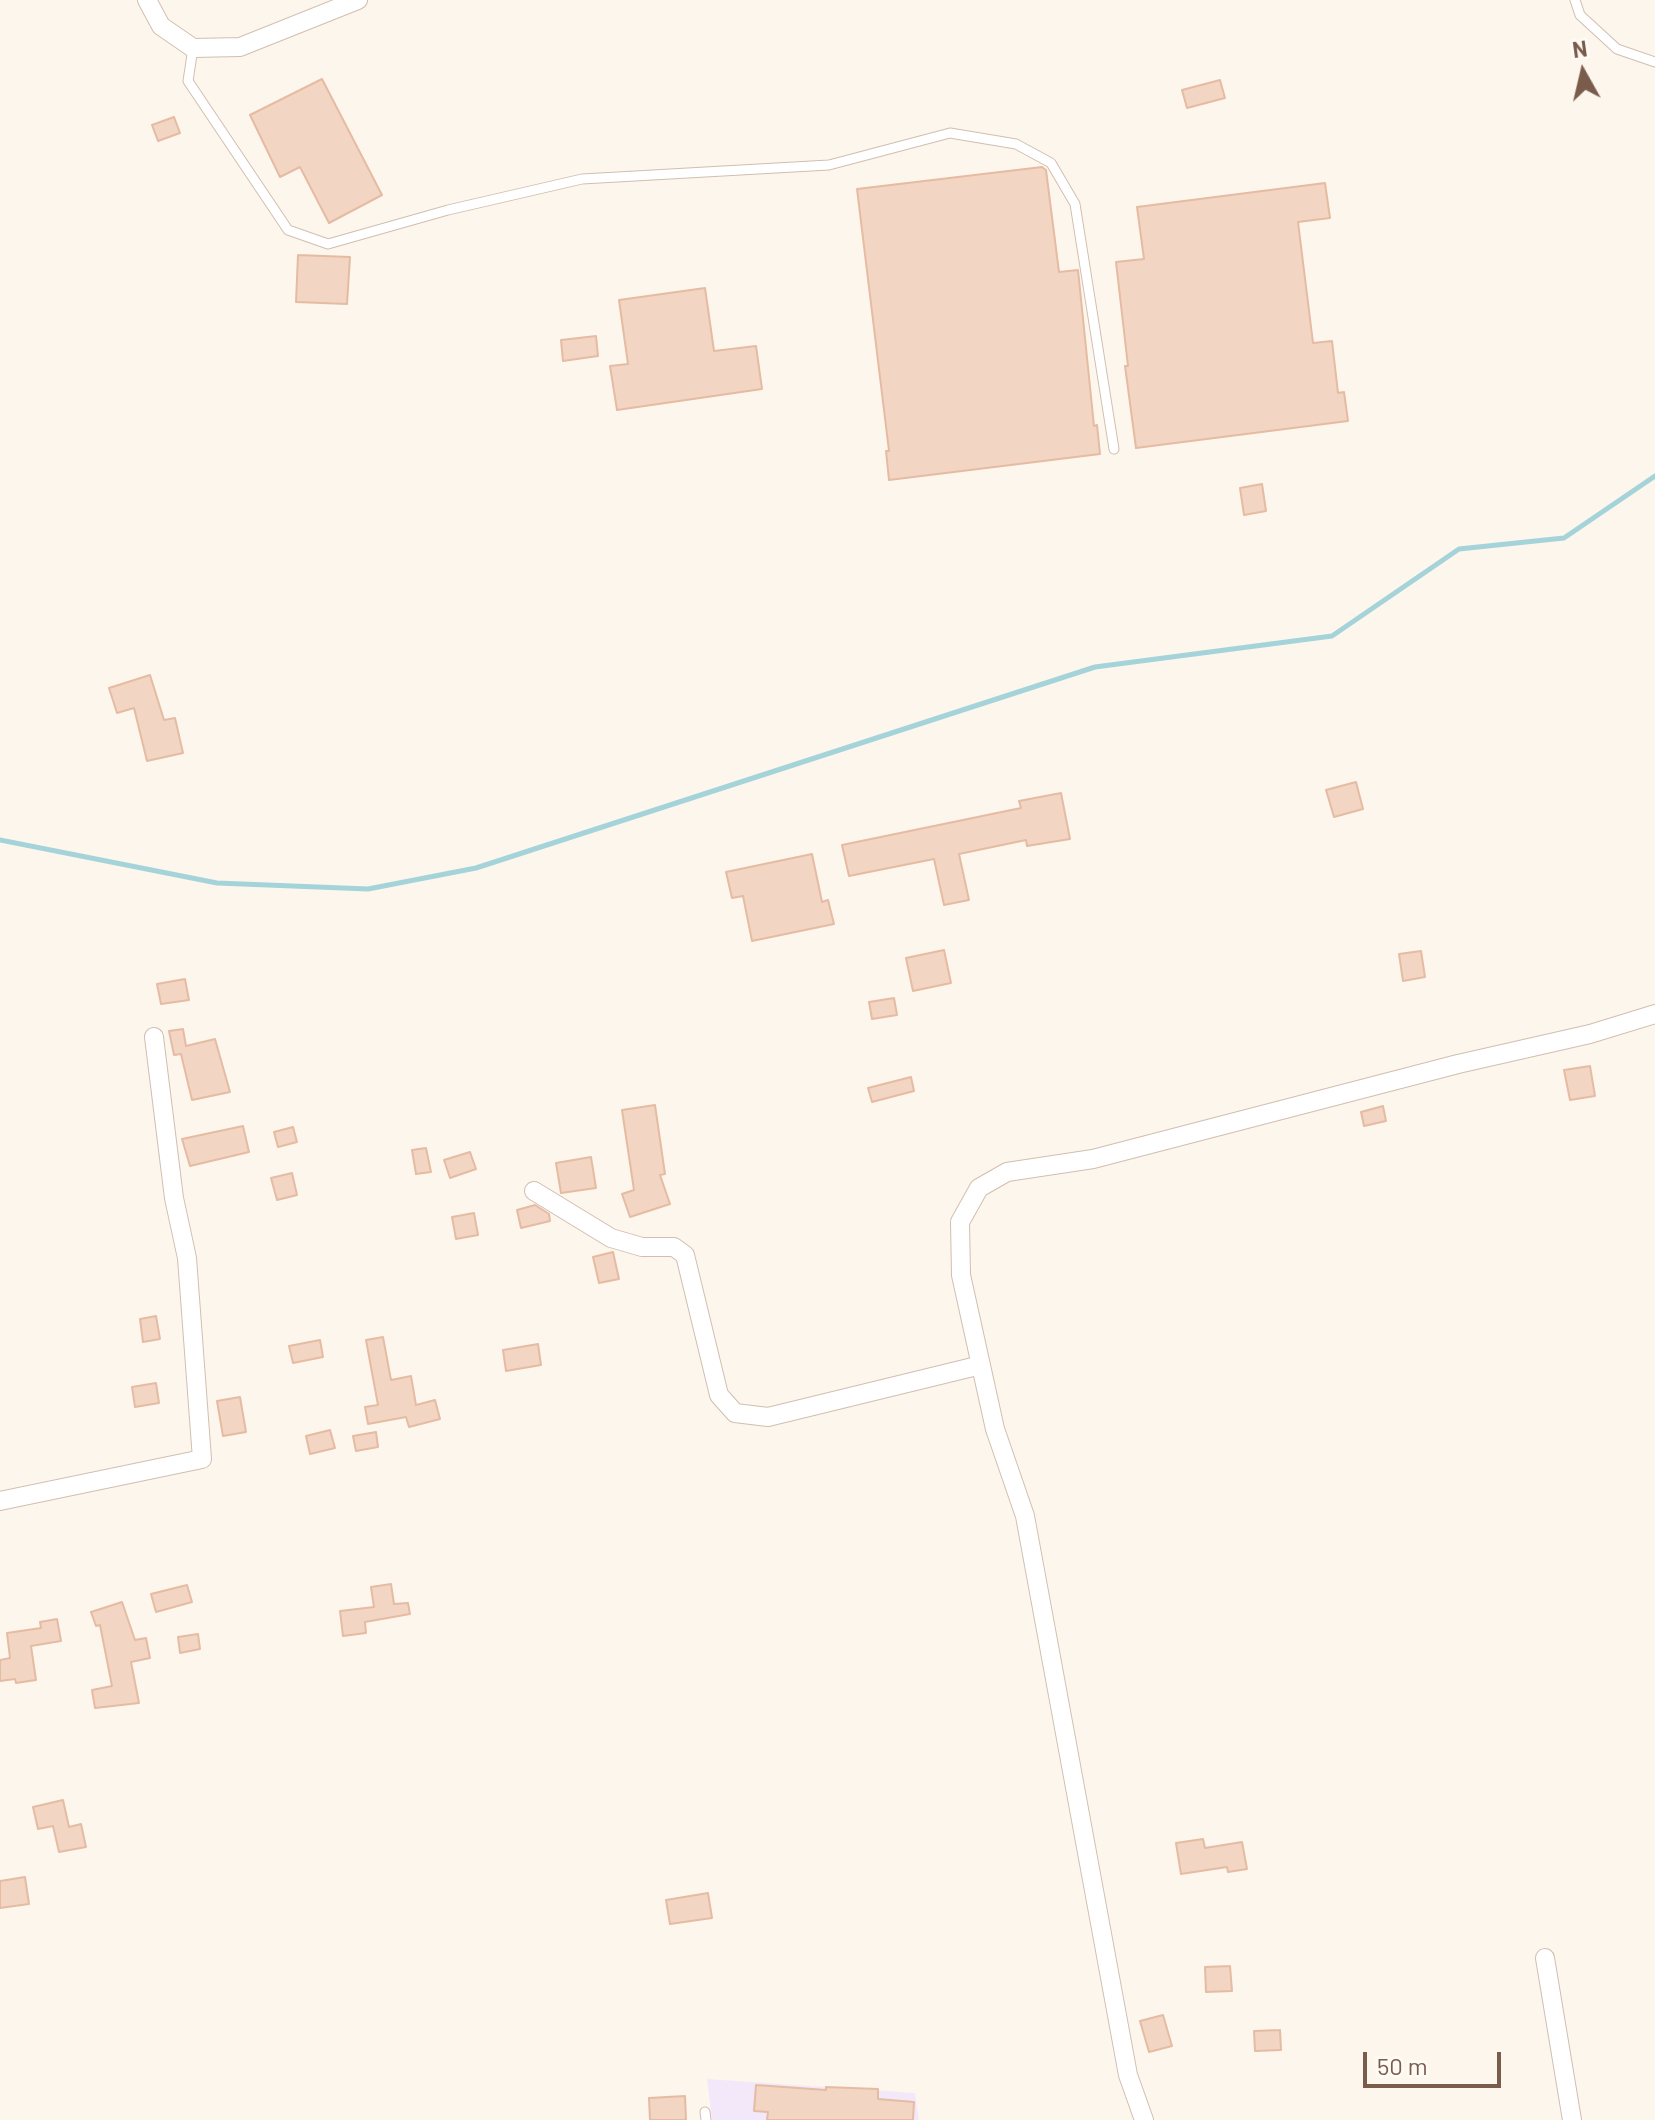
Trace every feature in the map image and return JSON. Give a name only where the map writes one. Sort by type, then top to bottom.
[{"type":"street","points":[[147,0],[161,26],[193,48],[240,47],[358,0]]},
{"type":"street","points":[[1144,2120],[1128,2075],[1025,1516],[995,1429],[961,1275],[960,1222],[979,1188],[1007,1172],[1093,1159],[1458,1064],[1590,1034],[1655,1014]]},
{"type":"street","points":[[0,1501],[202,1459],[187,1258],[174,1198],[154,1037]]},
{"type":"street","points":[[534,1191],[611,1238],[642,1247],[674,1247],[685,1255],[719,1395],[735,1413],[768,1417],[981,1365]]},
{"type":"street","points":[[1545,1958],[1572,2120]]},
{"type":"lane","points":[[1575,0],[1580,15],[1617,49],[1655,62]]},
{"type":"lane","points":[[193,48],[188,81],[288,230],[328,244],[448,210],[582,179],[829,165],[950,133],[1016,144],[1051,163],[1075,204],[1114,449]]},
{"type":"shaded area","points":[[707,2079],[915,2093],[919,2120],[712,2120]]},
{"type":"building","points":[[322,79],[382,195],[329,223],[300,167],[280,177],[250,115]]},
{"type":"building","points":[[1220,80],[1225,98],[1187,108],[1182,90]]},
{"type":"building","points":[[174,117],[180,133],[158,141],[152,125]]},
{"type":"building","points":[[1042,167],[1046,170],[1059,272],[1078,270],[1094,426],[1097,425],[1100,454],[889,480],[886,451],[889,451],[857,189]]},
{"type":"building","points":[[1325,183],[1330,218],[1298,222],[1313,343],[1332,341],[1338,393],[1344,392],[1348,421],[1136,448],[1116,262],[1144,259],[1137,207]]},
{"type":"building","points":[[298,255],[350,257],[347,304],[296,302]]},
{"type":"building","points":[[705,288],[714,351],[756,346],[762,389],[617,410],[610,366],[628,364],[619,300]]},
{"type":"building","points":[[596,336],[598,356],[563,361],[561,340]]},
{"type":"building","points":[[1262,484],[1266,511],[1244,515],[1240,488]]},
{"type":"building","points":[[150,675],[164,720],[175,718],[183,753],[147,761],[134,708],[117,713],[109,688]]},
{"type":"building","points":[[1356,782],[1363,809],[1334,817],[1326,790]]},
{"type":"building","points":[[1061,793],[1070,839],[1027,846],[1026,840],[959,854],[969,900],[944,905],[934,859],[849,876],[842,845],[1021,808],[1019,801]]},
{"type":"building","points":[[812,854],[822,902],[828,900],[834,924],[752,941],[743,896],[732,898],[726,872]]},
{"type":"building","points":[[944,950],[951,983],[913,991],[906,958]]},
{"type":"building","points":[[1421,951],[1425,977],[1403,981],[1399,954]]},
{"type":"building","points":[[185,979],[189,1000],[161,1004],[157,984]]},
{"type":"building","points":[[894,998],[897,1015],[872,1019],[869,1002]]},
{"type":"building","points":[[183,1029],[186,1046],[215,1039],[230,1092],[192,1100],[181,1054],[174,1055],[169,1031]]},
{"type":"building","points":[[1590,1066],[1595,1096],[1570,1100],[1564,1070]]},
{"type":"building","points":[[911,1077],[914,1091],[872,1102],[868,1088]]},
{"type":"building","points":[[655,1105],[665,1174],[660,1175],[670,1204],[630,1217],[622,1194],[634,1190],[622,1110]]},
{"type":"building","points":[[1383,1106],[1386,1121],[1364,1126],[1361,1112]]},
{"type":"building","points":[[243,1126],[249,1152],[190,1166],[182,1139]]},
{"type":"building","points":[[293,1127],[297,1142],[278,1147],[274,1132]]},
{"type":"building","points":[[426,1148],[431,1172],[416,1174],[412,1150]]},
{"type":"building","points":[[470,1152],[476,1169],[450,1178],[444,1160]]},
{"type":"building","points":[[591,1157],[596,1188],[561,1193],[556,1163]]},
{"type":"building","points":[[292,1173],[297,1195],[277,1200],[271,1178]]},
{"type":"building","points":[[535,1205],[549,1214],[550,1221],[521,1228],[517,1210]]},
{"type":"building","points":[[474,1213],[478,1235],[456,1239],[452,1217]]},
{"type":"building","points":[[613,1252],[619,1279],[599,1283],[593,1257]]},
{"type":"building","points":[[156,1316],[160,1339],[143,1342],[140,1319]]},
{"type":"building","points":[[383,1337],[391,1380],[411,1376],[416,1405],[435,1400],[440,1419],[409,1427],[406,1417],[368,1424],[365,1407],[378,1405],[366,1340]]},
{"type":"building","points":[[320,1340],[323,1357],[293,1363],[289,1346]]},
{"type":"building","points":[[538,1344],[541,1365],[506,1371],[503,1350]]},
{"type":"building","points":[[156,1383],[159,1403],[135,1407],[132,1387]]},
{"type":"building","points":[[240,1397],[246,1432],[223,1436],[217,1401]]},
{"type":"building","points":[[330,1430],[335,1448],[310,1454],[306,1436]]},
{"type":"building","points":[[376,1432],[378,1447],[356,1451],[353,1436]]},
{"type":"building","points":[[391,1584],[394,1604],[408,1603],[410,1614],[365,1622],[366,1633],[343,1636],[340,1611],[374,1607],[371,1587]]},
{"type":"building","points":[[187,1585],[192,1602],[156,1612],[151,1594]]},
{"type":"building","points":[[122,1602],[135,1640],[146,1638],[150,1658],[131,1662],[139,1703],[95,1708],[92,1690],[112,1686],[100,1625],[96,1626],[91,1612]]},
{"type":"building","points":[[57,1619],[61,1641],[31,1646],[36,1680],[16,1683],[15,1679],[0,1681],[0,1660],[10,1658],[7,1633],[41,1628],[40,1622]]},
{"type":"building","points":[[198,1634],[200,1649],[180,1653],[178,1637]]},
{"type":"building","points":[[63,1800],[69,1827],[81,1824],[86,1847],[59,1852],[53,1826],[38,1829],[33,1807]]},
{"type":"building","points":[[1203,1839],[1205,1848],[1242,1842],[1247,1869],[1228,1872],[1227,1867],[1181,1874],[1176,1843]]},
{"type":"building","points":[[25,1877],[29,1904],[0,1908],[0,1881]]},
{"type":"building","points":[[708,1893],[712,1918],[670,1924],[666,1900]]},
{"type":"building","points":[[1230,1966],[1232,1991],[1206,1992],[1205,1967]]},
{"type":"building","points":[[1163,2015],[1172,2046],[1149,2052],[1140,2021]]},
{"type":"building","points":[[1280,2030],[1281,2050],[1255,2051],[1254,2031]]},
{"type":"building","points":[[756,2085],[826,2090],[826,2087],[878,2089],[878,2099],[914,2102],[913,2120],[767,2120],[768,2112],[754,2111]]},
{"type":"building","points":[[685,2096],[686,2120],[650,2120],[649,2098]]},
{"type":"waterway","points":[[0,840],[217,883],[368,889],[476,868],[1095,667],[1332,636],[1459,549],[1564,538],[1655,476]]}]
